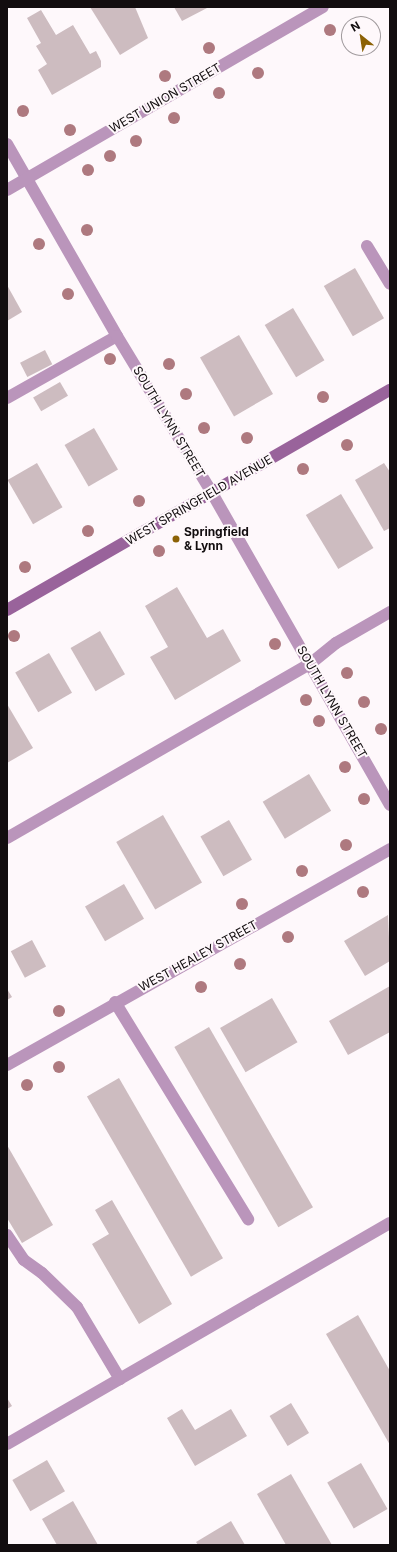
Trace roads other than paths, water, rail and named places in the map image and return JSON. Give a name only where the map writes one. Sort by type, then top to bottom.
[{"type":"main road","name":"WEST SPRINGFIELD AVENUE","points":[[7,610],[390,390]]},
{"type":"street","name":"WEST UNION STREET","points":[[7,190],[323,7]]},
{"type":"street","name":"SOUTH LYNN STREET","points":[[7,144],[117,336],[212,493],[390,805]]},
{"type":"street","points":[[367,246],[390,284]]},
{"type":"street","points":[[7,398],[117,336]]},
{"type":"street","points":[[7,838],[310,664],[336,643],[390,612]]},
{"type":"street","name":"WEST HEALEY STREET","points":[[7,1066],[115,1002],[390,849]]},
{"type":"street","points":[[115,1002],[248,1218]]},
{"type":"street","points":[[7,1444],[390,1223]]},
{"type":"street","points":[[7,1235],[24,1260],[42,1272],[77,1307],[120,1379]]},
{"type":"place","name":"Springfield & Lynn","points":[[176,539]]}]
